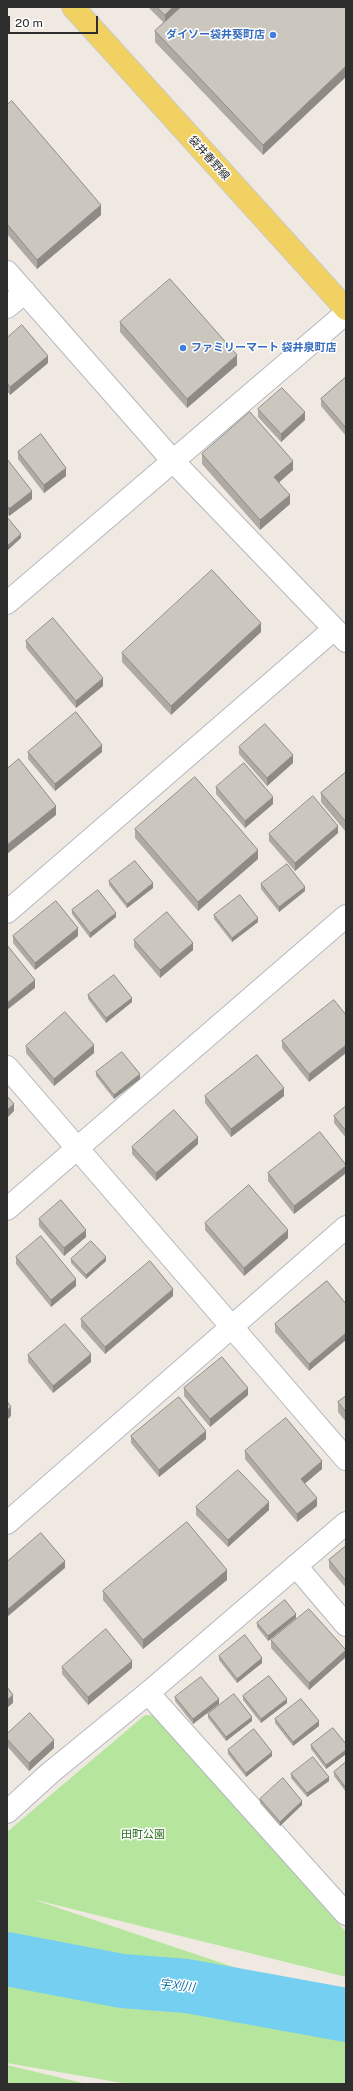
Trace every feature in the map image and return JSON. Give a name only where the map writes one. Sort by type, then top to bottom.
[{"type":"main road","name":"袋井春野線","points":[[73,7],[346,310]]},
{"type":"street","points":[[7,272],[173,461],[340,635],[7,912]]},
{"type":"street","points":[[7,307],[25,292]]},
{"type":"street","points":[[7,603],[346,313]]},
{"type":"street","points":[[7,1209],[346,916]]},
{"type":"street","points":[[7,1066],[76,1149],[233,1327],[346,1459]]},
{"type":"street","points":[[7,1522],[233,1327],[346,1227]]},
{"type":"street","points":[[7,1812],[50,1773],[148,1693],[346,1523]]},
{"type":"street","points":[[296,1566],[346,1625]]},
{"type":"street","points":[[148,1693],[346,1914]]},
{"type":"green space","name":"田町公園","points":[[145,1715],[157,1716],[346,1932],[346,1977],[32,1899],[346,2005],[346,2084],[128,2084],[7,2063],[7,1832]]},
{"type":"green space","points":[[7,2065],[87,2084],[7,2084]]},
{"type":"building","points":[[157,7],[173,7],[165,15]]},
{"type":"building","points":[[181,7],[346,7],[346,66],[263,145],[155,31]]},
{"type":"building","points":[[12,101],[101,205],[37,260],[7,224],[7,105]]},
{"type":"building","points":[[170,279],[237,355],[187,399],[120,322]]},
{"type":"building","points":[[22,325],[48,356],[10,387],[7,383],[7,338]]},
{"type":"building","points":[[346,377],[346,428],[321,399]]},
{"type":"building","points":[[282,388],[305,412],[281,434],[258,409]]},
{"type":"building","points":[[250,412],[293,461],[274,477],[290,495],[260,520],[202,454]]},
{"type":"building","points":[[41,434],[66,468],[44,485],[18,452]]},
{"type":"building","points":[[7,459],[32,491],[9,509],[7,505]]},
{"type":"building","points":[[7,517],[21,534],[7,546]]},
{"type":"building","points":[[212,570],[261,623],[171,706],[122,653]]},
{"type":"building","points":[[53,618],[103,678],[76,701],[26,641]]},
{"type":"building","points":[[76,712],[102,745],[55,784],[28,752]]},
{"type":"building","points":[[265,724],[293,755],[267,778],[239,747]]},
{"type":"building","points":[[19,759],[56,806],[7,845],[7,769]]},
{"type":"building","points":[[244,763],[273,797],[245,821],[216,787]]},
{"type":"building","points":[[346,772],[346,822],[321,793]]},
{"type":"building","points":[[195,777],[258,850],[198,902],[135,829]]},
{"type":"building","points":[[313,796],[338,826],[295,863],[269,834]]},
{"type":"building","points":[[135,861],[153,883],[127,904],[109,881]]},
{"type":"building","points":[[287,864],[305,887],[279,907],[261,884]]},
{"type":"building","points":[[98,890],[116,913],[90,933],[72,910]]},
{"type":"building","points":[[240,895],[258,918],[232,938],[214,915]]},
{"type":"building","points":[[56,901],[78,928],[35,963],[13,936]]},
{"type":"building","points":[[167,912],[193,943],[160,970],[134,940]]},
{"type":"building","points":[[7,945],[35,980],[7,1003]]},
{"type":"building","points":[[114,975],[132,998],[106,1018],[88,995]]},
{"type":"building","points":[[334,1000],[346,1015],[346,1045],[309,1074],[282,1041]]},
{"type":"building","points":[[65,1012],[94,1045],[54,1079],[26,1046]]},
{"type":"building","points":[[122,1052],[140,1074],[114,1095],[96,1072]]},
{"type":"building","points":[[257,1055],[284,1088],[231,1129],[205,1096]]},
{"type":"building","points":[[7,1096],[14,1104],[7,1110]]},
{"type":"building","points":[[346,1106],[346,1131],[334,1116]]},
{"type":"building","points":[[174,1110],[198,1137],[156,1173],[132,1147]]},
{"type":"building","points":[[320,1132],[346,1166],[294,1206],[268,1173]]},
{"type":"building","points":[[249,1185],[288,1230],[244,1268],[205,1223]]},
{"type":"building","points":[[61,1200],[86,1230],[64,1248],[39,1219]]},
{"type":"building","points":[[41,1236],[76,1279],[51,1300],[16,1257]]},
{"type":"building","points":[[91,1241],[106,1257],[86,1275],[71,1259]]},
{"type":"building","points":[[150,1261],[173,1289],[105,1347],[81,1319]]},
{"type":"building","points":[[327,1281],[346,1304],[346,1333],[309,1364],[275,1324]]},
{"type":"building","points":[[65,1324],[91,1354],[53,1386],[28,1355]]},
{"type":"building","points":[[222,1357],[248,1388],[210,1419],[184,1388]]},
{"type":"building","points":[[346,1396],[346,1412],[338,1402]]},
{"type":"building","points":[[179,1397],[206,1431],[159,1470],[131,1436]]},
{"type":"building","points":[[7,1401],[11,1407],[7,1410]]},
{"type":"building","points":[[286,1418],[322,1461],[301,1479],[317,1498],[297,1514],[245,1451]]},
{"type":"building","points":[[238,1470],[269,1502],[228,1540],[196,1507]]},
{"type":"building","points":[[187,1522],[227,1570],[143,1640],[103,1591]]},
{"type":"building","points":[[41,1533],[65,1561],[7,1610],[7,1562]]},
{"type":"building","points":[[346,1546],[346,1581],[329,1560]]},
{"type":"building","points":[[285,1600],[296,1614],[268,1636],[257,1623]]},
{"type":"building","points":[[309,1609],[346,1650],[309,1683],[271,1640]]},
{"type":"building","points":[[106,1629],[132,1661],[88,1697],[62,1667]]},
{"type":"building","points":[[245,1635],[262,1658],[237,1679],[219,1656]]},
{"type":"building","points":[[269,1676],[287,1699],[261,1719],[243,1696]]},
{"type":"building","points":[[201,1677],[219,1699],[193,1719],[175,1697]]},
{"type":"building","points":[[7,1687],[13,1695],[7,1700]]},
{"type":"building","points":[[234,1694],[252,1717],[226,1737],[208,1714]]},
{"type":"building","points":[[301,1699],[319,1721],[293,1742],[275,1719]]},
{"type":"building","points":[[30,1713],[54,1740],[29,1763],[7,1739],[7,1734]]},
{"type":"building","points":[[333,1728],[346,1744],[346,1750],[326,1765],[311,1745]]},
{"type":"building","points":[[254,1729],[272,1752],[246,1773],[228,1750]]},
{"type":"building","points":[[313,1757],[329,1777],[307,1793],[291,1774]]},
{"type":"building","points":[[346,1762],[346,1788],[334,1772]]},
{"type":"building","points":[[283,1778],[302,1801],[280,1822],[260,1799]]},
{"type":"waterway","name":"宇刈川","points":[[7,1959],[122,1981],[187,1986],[346,2015]]},
{"type":"place","name":"ダイソー袋井葵町店","points":[[273,35]]},
{"type":"place","name":"ファミリーマート 袋井泉町店","points":[[183,348]]}]
